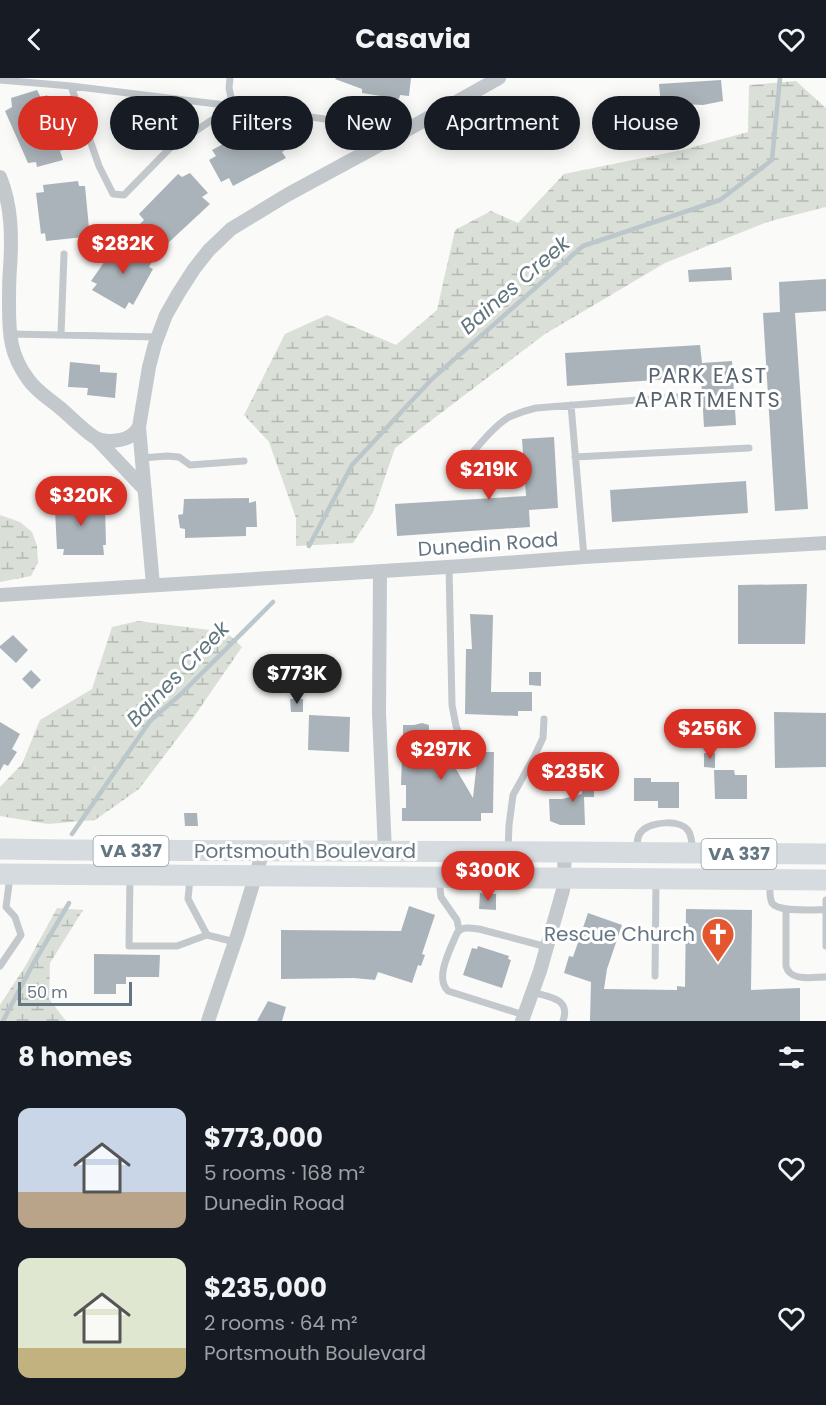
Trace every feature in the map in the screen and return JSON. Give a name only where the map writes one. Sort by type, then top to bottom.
[{"type":"main road","name":"Portsmouth Boulevard","points":[[0,849],[826,855]]},
{"type":"main road","name":"Portsmouth Boulevard","points":[[5,874],[826,880]]},
{"type":"street","points":[[153,585],[139,427],[149,367],[158,337],[166,315],[194,269],[231,229],[287,195],[499,78]]},
{"type":"street","points":[[0,177],[5,188],[9,211],[11,246],[9,333],[18,363],[41,393],[96,438],[145,490]]},
{"type":"street","points":[[96,438],[110,441],[126,438],[134,434],[139,427]]},
{"type":"street","name":"Dunedin Road","points":[[0,595],[826,543]]},
{"type":"street","points":[[380,572],[379,713],[385,852]]},
{"type":"street","points":[[208,1021],[263,851]]},
{"type":"street","points":[[523,1018],[563,890],[565,852]]},
{"type":"lane","points":[[230,78],[231,96]]},
{"type":"lane","points":[[0,80],[71,86],[211,103]]},
{"type":"lane","points":[[71,86],[99,166],[113,194],[124,195],[170,148],[211,121]]},
{"type":"lane","points":[[313,117],[353,123],[369,151]]},
{"type":"lane","points":[[61,334],[64,254]]},
{"type":"lane","points":[[9,333],[158,337]]},
{"type":"lane","points":[[459,468],[498,425],[509,417],[524,411],[536,408],[689,396]]},
{"type":"lane","points":[[571,405],[584,557]]},
{"type":"lane","points":[[575,457],[749,448]]},
{"type":"lane","points":[[142,458],[179,457],[190,465],[244,461]]},
{"type":"lane","points":[[449,567],[452,705],[456,726],[466,750]]},
{"type":"lane","points":[[507,853],[513,795],[543,738],[544,719]]},
{"type":"lane","points":[[636,853],[641,831],[648,826],[674,823],[689,831],[693,854]]},
{"type":"lane","points":[[0,966],[21,935],[15,917],[3,909],[5,874]]},
{"type":"lane","points":[[130,876],[129,946],[177,946],[207,935],[235,942]]},
{"type":"lane","points":[[190,876],[188,899],[207,935]]},
{"type":"lane","points":[[438,878],[441,897],[457,920],[459,930],[442,973],[444,987],[448,991],[523,1018]]},
{"type":"lane","points":[[655,976],[656,879]]},
{"type":"lane","points":[[770,880],[770,896],[777,907],[826,910]]},
{"type":"lane","points":[[826,880],[826,890]]},
{"type":"lane","points":[[826,900],[826,946]]},
{"type":"lane","points":[[786,909],[787,972],[797,977],[826,977]]},
{"type":"lane","points":[[459,930],[479,929],[547,947]]},
{"type":"lane","points":[[532,992],[558,1000],[563,1004],[565,1009],[563,1021]]},
{"type":"green space","points":[[796,81],[826,108],[826,207],[767,222],[665,263],[545,334],[395,448],[373,512],[353,543],[296,546],[296,518],[269,442],[244,415],[285,334],[327,315],[396,345],[437,310],[455,230],[491,211],[518,223],[564,174],[682,150],[700,150],[700,145],[748,132],[749,85]]},
{"type":"green space","points":[[0,515],[20,522],[32,532],[37,546],[38,562],[31,576],[0,582]]},
{"type":"green space","points":[[138,621],[226,632],[242,647],[193,718],[139,789],[95,820],[48,824],[0,816],[0,787],[22,764],[40,720],[92,689],[112,627]]},
{"type":"green space","points":[[57,908],[83,910],[50,963],[49,999],[66,1021],[0,1021],[0,1005],[26,965]]},
{"type":"building","points":[[411,78],[409,96],[380,96],[362,93],[362,89],[335,79]]},
{"type":"building","points":[[721,80],[723,101],[700,105],[700,96],[660,96],[659,84]]},
{"type":"building","points":[[37,90],[40,96],[18,96],[18,140],[5,111],[12,107],[11,98]]},
{"type":"building","points":[[22,150],[63,150],[60,151],[63,160],[37,167],[36,162],[28,163]]},
{"type":"building","points":[[212,150],[285,150],[282,152],[286,158],[233,186],[229,178],[221,182],[209,160],[216,156]]},
{"type":"building","points":[[190,173],[208,193],[202,197],[210,204],[167,244],[164,241],[161,245],[139,225],[144,220],[139,214],[178,174],[182,177]]},
{"type":"building","points":[[78,181],[79,186],[85,186],[89,228],[83,230],[84,237],[46,241],[45,233],[41,234],[36,193],[44,192],[43,185]]},
{"type":"building","points":[[119,241],[153,259],[149,267],[153,269],[133,305],[129,302],[125,309],[92,290],[97,284],[91,281]]},
{"type":"building","points":[[731,267],[732,280],[689,282],[688,270]]},
{"type":"building","points":[[826,279],[826,311],[795,313],[808,509],[775,511],[763,313],[780,312],[779,282]]},
{"type":"building","points":[[700,345],[702,363],[732,361],[736,425],[704,427],[701,377],[567,386],[565,353]]},
{"type":"building","points":[[70,362],[100,365],[100,372],[117,373],[115,398],[87,395],[88,388],[68,387]]},
{"type":"building","points":[[554,437],[558,508],[529,510],[530,527],[397,536],[395,504],[526,496],[522,439]]},
{"type":"building","points":[[746,481],[748,513],[612,522],[610,490]]},
{"type":"building","points":[[99,498],[100,506],[105,505],[104,555],[63,555],[64,549],[57,549],[55,510],[59,510],[59,502]]},
{"type":"building","points":[[249,498],[249,503],[256,501],[257,527],[246,527],[246,536],[185,538],[185,529],[180,528],[178,515],[183,514],[184,499]]},
{"type":"building","points":[[807,584],[805,644],[738,644],[738,585]]},
{"type":"building","points":[[470,614],[493,615],[491,692],[532,692],[532,711],[518,711],[518,716],[465,714],[466,649],[472,649]]},
{"type":"building","points":[[13,635],[28,650],[16,663],[0,648]]},
{"type":"building","points":[[31,670],[41,680],[32,689],[22,679]]},
{"type":"building","points":[[529,672],[541,672],[541,686],[529,685]]},
{"type":"building","points":[[290,699],[303,699],[303,712],[291,712]]},
{"type":"building","points":[[774,712],[826,713],[826,767],[775,768]]},
{"type":"building","points":[[309,715],[350,717],[349,752],[308,750]]},
{"type":"building","points":[[0,722],[20,734],[12,749],[17,752],[8,766],[4,764],[0,771]]},
{"type":"building","points":[[422,723],[429,725],[429,744],[445,745],[446,752],[473,798],[478,752],[494,752],[493,813],[481,813],[481,821],[402,821],[402,808],[406,808],[406,785],[401,785],[402,757],[397,757],[397,745],[403,745],[403,725]]},
{"type":"building","points":[[704,753],[715,753],[715,768],[704,767]]},
{"type":"building","points":[[582,768],[594,768],[594,797],[584,797],[585,825],[560,825],[550,821],[549,799],[562,799],[582,794]]},
{"type":"building","points":[[714,770],[734,770],[735,775],[747,775],[747,799],[715,799]]},
{"type":"building","points":[[634,778],[651,778],[651,782],[679,782],[679,808],[658,808],[658,801],[634,801]]},
{"type":"building","points":[[184,813],[197,813],[198,826],[185,826]]},
{"type":"building","points":[[480,893],[496,894],[496,910],[479,909]]},
{"type":"building","points":[[409,906],[435,915],[422,954],[425,955],[421,966],[418,965],[412,983],[378,972],[375,980],[281,979],[281,930],[401,931]]},
{"type":"building","name":"Rescue Church","points":[[686,909],[752,910],[751,990],[800,988],[800,1021],[590,1021],[591,982],[564,973],[569,956],[573,957],[588,913],[622,925],[607,969],[604,989],[677,990],[677,986],[685,987]]},
{"type":"building","points":[[478,946],[509,956],[508,959],[511,960],[502,988],[463,975],[472,948],[477,949]]},
{"type":"building","points":[[94,954],[160,955],[159,977],[126,977],[126,984],[116,984],[116,994],[94,994]]},
{"type":"building","points":[[268,1001],[286,1007],[282,1021],[257,1021]]},
{"type":"waterway","name":"Baines Creek","points":[[309,546],[352,465],[432,379],[583,246],[720,200],[772,160],[780,78]]},
{"type":"waterway","name":"Baines Creek","points":[[72,834],[150,721],[181,694],[273,602]]},
{"type":"waterway","name":"Baines Creek","points":[[3,1021],[69,903]]},
{"type":"place","name":"Rescue Church","points":[[718,963]]},
{"type":"district","name":"PARK EAST APARTMENTS","points":[[708,388]]}]
